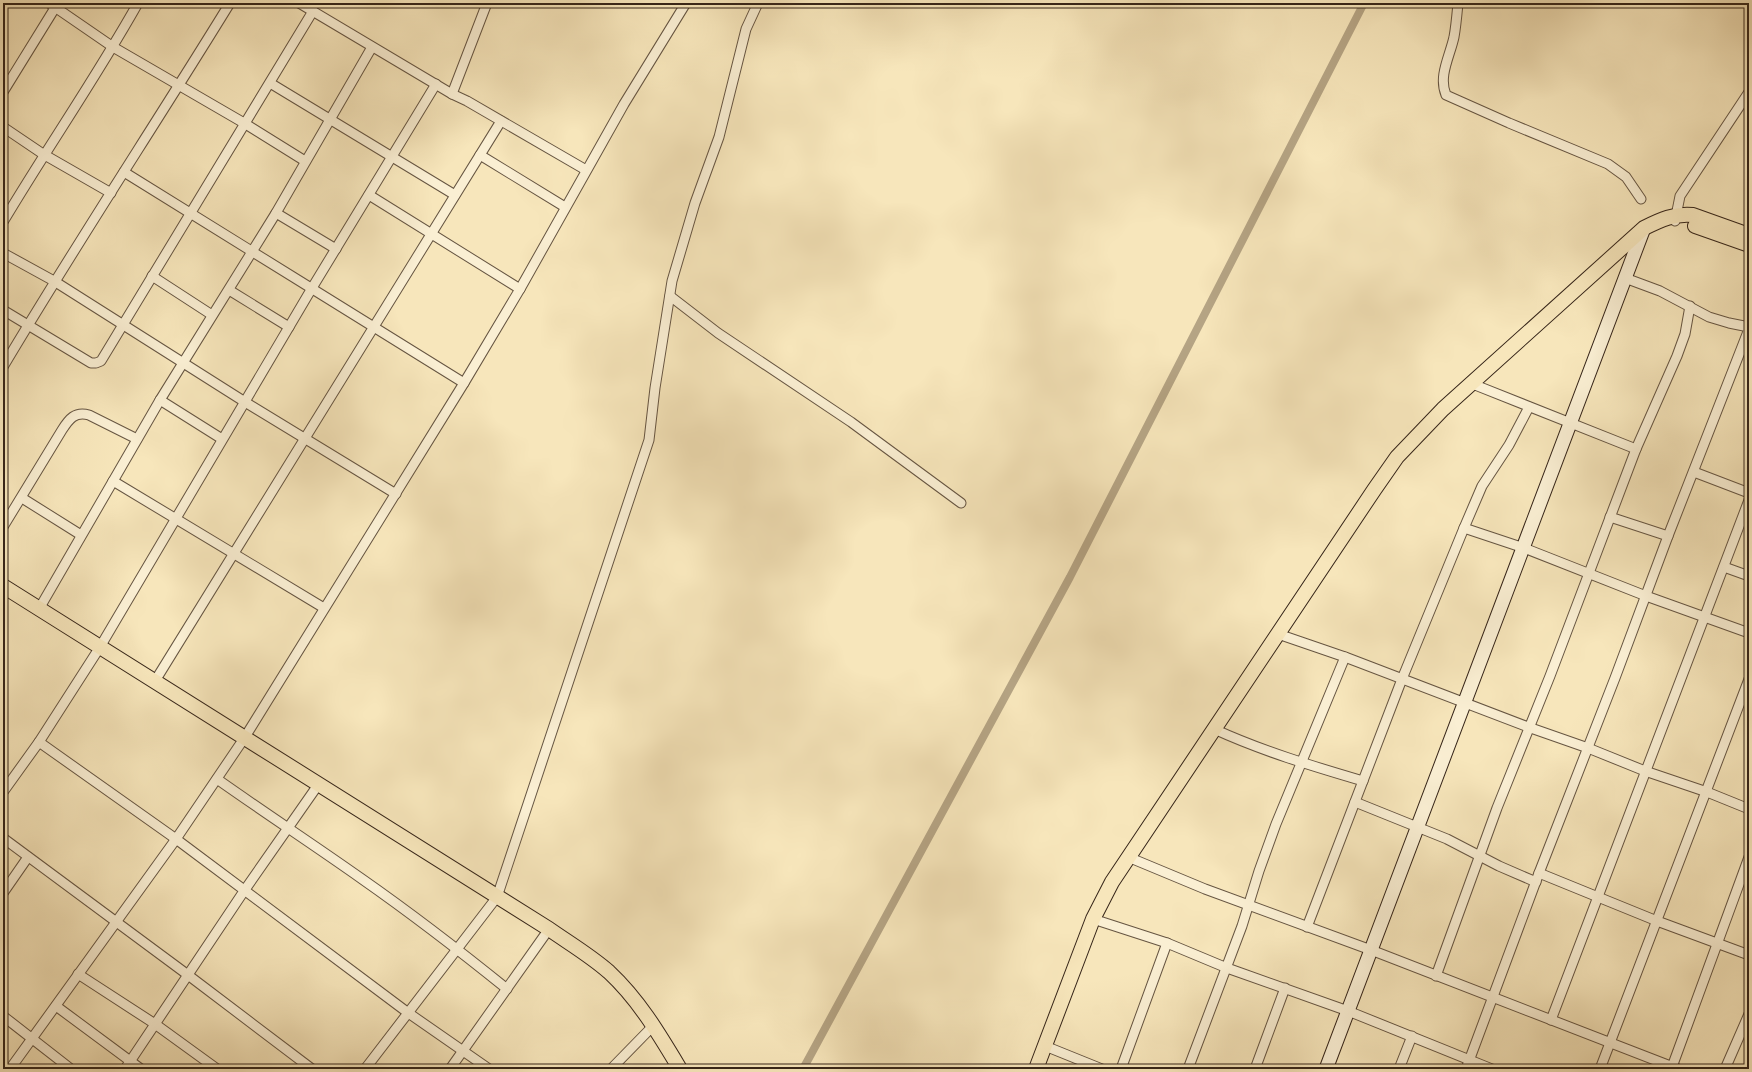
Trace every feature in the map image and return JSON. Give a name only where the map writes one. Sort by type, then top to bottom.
[{"type":"main road","points":[[1036,1069],[1101,901],[1214,729],[1397,457],[1437,414],[1470,383],[1644,228],[1672,218],[1693,215],[1749,235]]},
{"type":"main road","points":[[1672,218],[1749,245]]},
{"type":"main road","points":[[3,586],[549,929],[608,971],[637,1002],[654,1024],[680,1069]]},
{"type":"street","points":[[3,222],[43,154],[113,47],[138,3]]},
{"type":"street","points":[[3,367],[54,281],[230,3]]},
{"type":"street","points":[[299,3],[452,94],[467,101],[586,170]]},
{"type":"street","points":[[452,94],[487,3]]},
{"type":"street","points":[[10,1069],[176,839],[245,737],[464,383],[520,289],[624,104],[686,3]]},
{"type":"street","points":[[365,1069],[497,896],[649,440],[655,388],[672,281],[686,231],[720,137],[746,29],[758,3]]},
{"type":"street","points":[[1458,3],[1454,38],[1444,76],[1443,88],[1446,95],[1608,164],[1626,177],[1641,199]]},
{"type":"street","points":[[3,92],[54,4],[113,47],[244,123],[305,161]]},
{"type":"street","points":[[3,310],[91,363],[101,361],[313,11]]},
{"type":"street","points":[[39,609],[160,400],[252,253],[372,47]]},
{"type":"street","points":[[270,83],[455,195]]},
{"type":"street","points":[[3,792],[100,648],[244,402],[436,84]]},
{"type":"street","points":[[1672,218],[1680,196],[1749,92]]},
{"type":"street","points":[[155,681],[501,121]]},
{"type":"street","points":[[3,127],[43,154],[111,193]]},
{"type":"street","points":[[480,155],[565,207]]},
{"type":"street","points":[[124,172],[252,253],[374,326],[464,383]]},
{"type":"street","points":[[369,195],[520,289]]},
{"type":"street","points":[[276,213],[336,249]]},
{"type":"street","points":[[1326,1069],[1644,228]]},
{"type":"street","points":[[3,253],[54,281],[305,440],[396,494]]},
{"type":"street","points":[[152,276],[212,315]]},
{"type":"street","points":[[1466,1069],[1537,877],[1749,328],[1709,317],[1660,291],[1625,278]]},
{"type":"street","points":[[228,290],[289,327]]},
{"type":"street","points":[[670,296],[718,333],[851,422],[961,503]]},
{"type":"street","points":[[1436,976],[1481,856],[1497,808],[1528,727],[1550,676],[1636,449],[1660,391],[1677,356],[1685,334],[1690,306]]},
{"type":"street","points":[[1470,383],[1636,449]]},
{"type":"street","points":[[160,400],[222,439]]},
{"type":"street","points":[[1307,927],[1402,679],[1464,528],[1482,486],[1509,445],[1529,407]]},
{"type":"street","points":[[3,527],[69,419],[76,414],[82,413],[89,415],[137,439]]},
{"type":"street","points":[[1694,472],[1749,493]]},
{"type":"street","points":[[112,482],[176,518],[324,608]]},
{"type":"street","points":[[22,498],[81,535]]},
{"type":"street","points":[[1551,1020],[1645,771],[1706,617],[1749,500]]},
{"type":"street","points":[[1610,517],[1668,536]]},
{"type":"street","points":[[1464,528],[1524,548],[1646,596],[1749,633]]},
{"type":"street","points":[[1724,567],[1749,576]]},
{"type":"street","points":[[1278,634],[1345,657],[1749,809]]},
{"type":"street","points":[[1188,1069],[1227,968],[1276,824],[1302,763],[1325,702],[1345,657]]},
{"type":"street","points":[[1600,1069],[1749,679]]},
{"type":"street","points":[[1214,729],[1247,744],[1302,763],[1363,781]]},
{"type":"street","points":[[38,742],[176,839],[407,1012],[489,1069]]},
{"type":"street","points":[[217,779],[362,879],[456,948],[507,989]]},
{"type":"street","points":[[127,1065],[244,891],[289,830],[318,785]]},
{"type":"street","points":[[1355,802],[1447,839],[1499,866],[1598,896],[1749,955]]},
{"type":"street","points":[[3,838],[312,1069]]},
{"type":"street","points":[[3,893],[28,857]]},
{"type":"street","points":[[1128,858],[1248,905],[1371,950],[1675,1068],[1749,857]]},
{"type":"street","points":[[1093,919],[1167,943],[1227,968],[1348,1011],[1492,1069]]},
{"type":"street","points":[[450,1069],[549,929]]},
{"type":"street","points":[[1121,1069],[1167,943]]},
{"type":"street","points":[[78,974],[156,1024],[217,1069]]},
{"type":"street","points":[[1255,1069],[1285,988]]},
{"type":"street","points":[[56,1006],[127,1065],[141,1069]]},
{"type":"street","points":[[1725,1069],[1749,1014]]},
{"type":"street","points":[[3,1016],[71,1069]]},
{"type":"street","points":[[611,1069],[654,1024]]},
{"type":"street","points":[[1399,1069],[1412,1036]]},
{"type":"street","points":[[1045,1046],[1102,1069]]},
{"type":"waterway","points":[[803,1069],[1070,577],[1364,3]]}]
